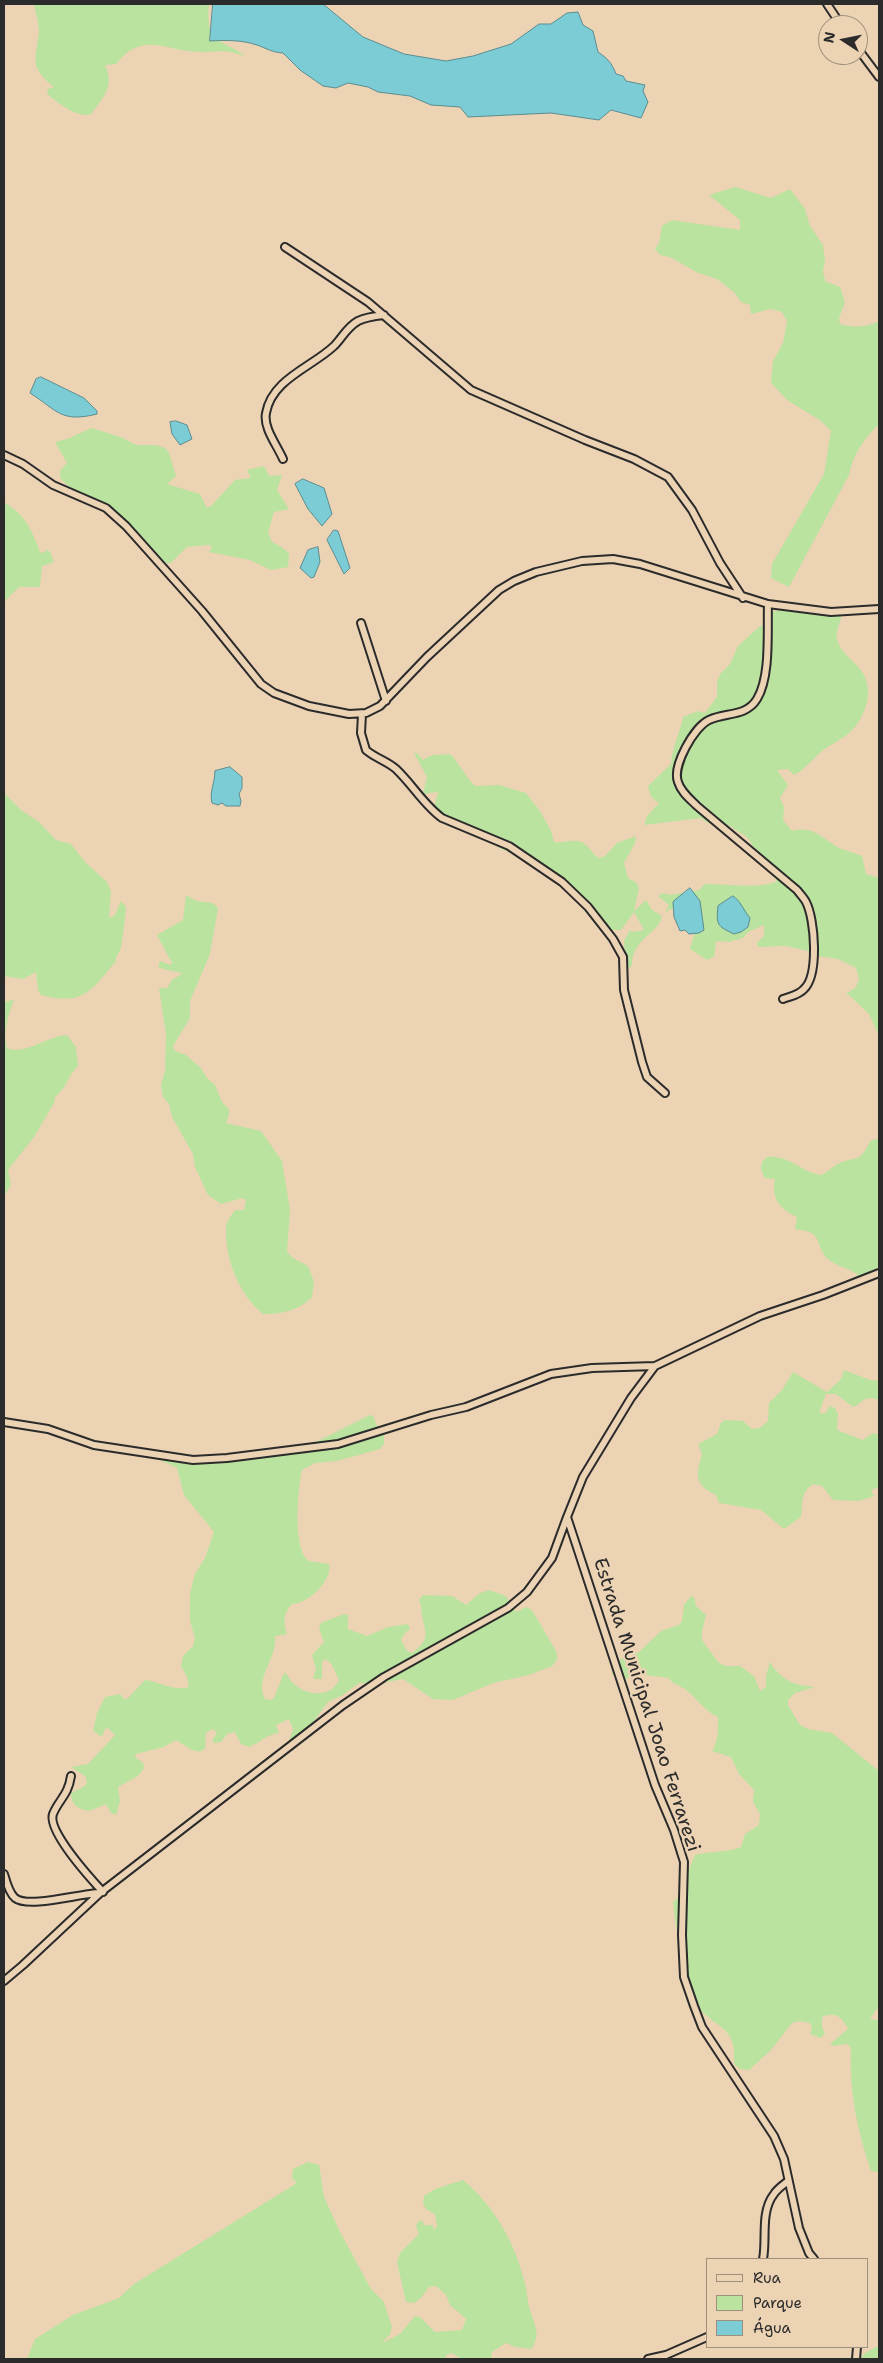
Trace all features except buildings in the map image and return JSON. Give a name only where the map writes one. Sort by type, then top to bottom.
[{"type":"street","points":[[828,4],[835,15]]},
{"type":"street","points":[[868,62],[879,77]]},
{"type":"street","points":[[284,247],[384,315],[471,390],[585,440],[634,458],[668,477],[692,510],[720,563],[743,598]]},
{"type":"street","points":[[283,459],[265,421],[266,412],[275,392],[297,372],[334,346],[352,325],[365,318],[384,315]]},
{"type":"street","points":[[4,455],[23,464],[53,485],[91,499],[106,508],[126,526],[196,604],[261,684],[274,693],[327,711],[362,714],[380,706],[427,657],[499,590],[514,581],[557,565],[582,561],[622,561],[640,564],[743,598],[768,604],[822,611],[879,609]]},
{"type":"street","points":[[768,604],[767,652],[762,683],[757,698],[743,712],[709,720],[698,728],[686,746],[676,772],[677,782],[682,791],[697,806],[797,890],[806,903],[813,941],[814,963],[810,980],[798,994],[783,998]]},
{"type":"street","points":[[361,623],[386,701]]},
{"type":"street","points":[[362,714],[361,733],[366,750],[393,767],[410,782],[432,811],[442,818],[509,846],[562,882],[588,907],[613,938],[624,964],[624,990],[642,1062],[647,1076],[665,1093]]},
{"type":"street","points":[[4,1422],[48,1429],[94,1444],[193,1460],[227,1458],[353,1440],[431,1415],[473,1405],[550,1374],[592,1368],[656,1366],[760,1316],[824,1295],[879,1273]]},
{"type":"street","points":[[4,1981],[101,1892],[343,1705],[384,1677],[514,1602],[527,1592],[552,1558],[583,1477],[631,1398],[656,1366]]},
{"type":"street","name":"Estrada Municipal Joao Ferrarezi","points":[[567,1517],[642,1748],[674,1830],[684,1862],[682,1935],[684,1968],[691,1998],[702,2027],[774,2136],[784,2159],[799,2228],[809,2253],[813,2258]]},
{"type":"street","points":[[72,1776],[66,1796],[53,1814],[54,1827],[101,1892]]},
{"type":"street","points":[[4,1874],[13,1896],[18,1900],[36,1902],[101,1892]]},
{"type":"street","points":[[763,2258],[768,2205],[774,2194],[788,2181]]},
{"type":"street","points":[[648,2359],[666,2355],[706,2337]]},
{"type":"green space","points":[[34,4],[209,4],[208,17],[212,33],[221,42],[246,56],[226,51],[187,51],[155,45],[135,48],[116,64],[105,65],[109,79],[107,91],[91,114],[80,114],[68,109],[47,94],[48,89],[54,87],[37,68],[36,56],[39,31]]},
{"type":"green space","points":[[735,187],[771,198],[790,189],[805,209],[810,226],[823,245],[825,281],[840,287],[845,302],[839,318],[840,324],[860,326],[870,325],[879,321],[879,424],[864,441],[856,454],[849,475],[789,587],[771,578],[772,564],[824,474],[831,431],[821,421],[787,400],[771,383],[773,361],[783,343],[787,321],[782,312],[770,309],[751,314],[750,305],[741,302],[735,293],[717,279],[698,273],[670,257],[660,255],[655,249],[659,243],[662,226],[672,220],[740,230],[740,220],[709,195]]},
{"type":"green space","points":[[92,428],[123,438],[136,445],[156,445],[165,448],[169,453],[176,476],[167,484],[200,494],[207,508],[235,480],[251,478],[247,470],[264,466],[269,476],[282,475],[277,490],[289,509],[274,512],[268,532],[272,542],[289,553],[288,567],[271,570],[250,560],[209,552],[212,547],[209,545],[187,547],[171,563],[157,558],[115,512],[77,492],[60,477],[60,471],[67,463],[55,442]]},
{"type":"green space","points":[[5,503],[23,518],[31,530],[40,552],[43,553],[47,550],[50,552],[54,562],[42,566],[40,587],[19,587],[4,602]]},
{"type":"green space","points":[[789,607],[841,613],[837,632],[838,643],[860,669],[867,685],[867,703],[864,712],[848,734],[826,748],[794,775],[788,769],[777,770],[788,785],[780,798],[784,807],[783,820],[792,831],[812,831],[839,848],[862,856],[866,874],[879,878],[879,1036],[869,1014],[846,994],[856,987],[859,979],[856,968],[838,959],[810,955],[808,951],[786,946],[758,947],[757,943],[764,936],[764,925],[748,932],[743,938],[729,942],[716,941],[714,957],[707,960],[690,949],[695,932],[680,905],[665,912],[669,905],[658,896],[663,893],[670,895],[699,890],[705,884],[750,886],[776,882],[777,870],[753,846],[747,837],[728,825],[708,823],[701,818],[644,825],[647,816],[659,803],[651,797],[648,786],[671,764],[683,717],[698,711],[705,713],[717,697],[717,681],[721,673],[730,664],[738,646],[760,626],[766,626],[773,612]]},
{"type":"green space","points":[[414,753],[417,753],[423,760],[432,755],[450,754],[475,786],[499,785],[526,793],[540,811],[551,831],[554,842],[579,841],[599,858],[605,856],[617,843],[636,836],[635,843],[624,863],[628,878],[637,883],[639,888],[634,911],[646,900],[652,910],[661,915],[661,920],[637,948],[633,956],[632,965],[626,972],[624,941],[630,930],[632,932],[644,930],[634,912],[621,930],[608,930],[581,897],[540,863],[528,862],[516,854],[501,849],[474,832],[452,823],[434,807],[438,792],[423,794],[427,777]]},
{"type":"green space","points":[[4,793],[21,810],[39,822],[56,840],[71,844],[85,862],[107,882],[111,891],[109,918],[115,915],[121,901],[126,907],[121,947],[116,961],[93,988],[77,997],[67,999],[41,995],[38,990],[36,972],[23,979],[4,976]]},
{"type":"green space","points":[[186,895],[197,901],[213,903],[218,908],[210,954],[190,1001],[190,1018],[173,1046],[175,1051],[186,1055],[201,1068],[207,1078],[215,1085],[222,1102],[229,1109],[226,1123],[261,1131],[282,1161],[290,1210],[287,1252],[293,1258],[308,1266],[314,1282],[312,1297],[307,1302],[296,1308],[276,1314],[263,1314],[254,1306],[240,1286],[231,1264],[226,1240],[226,1228],[235,1210],[244,1210],[246,1200],[242,1198],[221,1204],[208,1195],[195,1167],[193,1154],[172,1117],[169,1104],[163,1097],[161,1085],[165,1070],[166,1035],[159,988],[167,988],[172,980],[182,974],[158,967],[160,961],[171,965],[172,963],[157,935],[183,920]]},
{"type":"green space","points":[[14,1000],[8,1017],[5,1036],[7,1048],[21,1049],[67,1035],[76,1047],[78,1066],[63,1089],[55,1097],[54,1103],[34,1137],[8,1170],[11,1184],[4,1197],[4,1002]]},
{"type":"green space","points":[[879,1138],[879,1266],[863,1279],[853,1282],[857,1274],[828,1259],[821,1249],[818,1240],[811,1233],[795,1229],[797,1217],[785,1210],[778,1202],[774,1192],[775,1179],[765,1178],[761,1169],[764,1159],[775,1157],[821,1175],[844,1161],[857,1158],[863,1153],[870,1141]]},
{"type":"green space","points":[[844,1370],[870,1380],[879,1381],[879,1400],[867,1398],[853,1407],[836,1394],[826,1394],[819,1413],[826,1413],[829,1406],[835,1408],[838,1414],[837,1430],[863,1440],[873,1433],[879,1435],[879,1487],[871,1490],[874,1496],[859,1501],[833,1500],[822,1486],[813,1484],[804,1495],[801,1517],[784,1529],[761,1510],[719,1503],[716,1495],[700,1483],[698,1474],[702,1454],[698,1444],[717,1434],[721,1423],[725,1420],[743,1421],[752,1429],[760,1428],[768,1421],[769,1403],[782,1390],[793,1372],[827,1392],[841,1379]]},
{"type":"green space","points":[[370,1415],[373,1416],[377,1426],[384,1433],[384,1444],[380,1449],[337,1461],[315,1463],[302,1470],[298,1504],[300,1545],[309,1561],[329,1564],[329,1570],[323,1584],[312,1596],[292,1604],[285,1614],[284,1622],[287,1634],[275,1636],[273,1652],[262,1683],[265,1699],[271,1700],[274,1698],[284,1673],[297,1686],[312,1693],[328,1691],[334,1687],[339,1680],[332,1665],[326,1659],[322,1662],[322,1679],[313,1679],[316,1669],[312,1655],[324,1642],[319,1629],[321,1623],[344,1614],[348,1615],[348,1629],[367,1636],[388,1627],[408,1624],[410,1629],[401,1640],[407,1651],[412,1653],[422,1644],[425,1637],[419,1600],[423,1595],[452,1596],[466,1605],[480,1593],[489,1590],[506,1596],[516,1612],[526,1607],[532,1610],[557,1653],[557,1660],[552,1666],[529,1675],[493,1683],[453,1700],[433,1699],[403,1679],[377,1684],[359,1683],[343,1695],[328,1702],[308,1729],[287,1746],[293,1729],[289,1719],[276,1725],[279,1733],[269,1736],[249,1747],[241,1744],[235,1732],[227,1734],[221,1742],[213,1743],[217,1733],[213,1729],[206,1733],[205,1749],[202,1751],[194,1751],[176,1740],[164,1747],[136,1754],[135,1757],[143,1763],[144,1768],[138,1776],[118,1787],[120,1801],[116,1815],[111,1813],[106,1804],[89,1811],[76,1806],[72,1801],[71,1793],[85,1786],[87,1782],[85,1776],[71,1767],[88,1764],[115,1735],[108,1728],[105,1729],[102,1737],[93,1731],[97,1713],[105,1697],[120,1694],[124,1699],[127,1699],[145,1680],[178,1688],[189,1687],[187,1677],[181,1666],[183,1656],[193,1646],[195,1638],[190,1621],[190,1594],[195,1574],[205,1558],[214,1532],[184,1495],[177,1468],[156,1458],[205,1460],[310,1445]]},
{"type":"green space","points":[[691,1596],[694,1597],[696,1606],[706,1615],[702,1640],[718,1662],[725,1666],[740,1666],[754,1676],[760,1691],[766,1687],[766,1676],[770,1662],[779,1674],[789,1681],[815,1687],[795,1693],[788,1700],[788,1705],[800,1725],[808,1729],[832,1733],[879,1771],[879,2006],[870,2019],[879,2020],[879,2172],[871,2171],[858,2125],[851,2080],[851,2048],[847,2044],[834,2046],[830,2044],[848,2029],[841,2018],[835,2015],[822,2017],[822,2027],[825,2033],[821,2038],[810,2034],[812,2027],[810,2023],[800,2021],[792,2023],[771,2050],[749,2070],[740,2069],[734,2064],[734,2050],[728,2033],[701,2010],[687,1985],[673,1902],[681,1891],[679,1877],[688,1872],[695,1855],[741,1847],[745,1834],[759,1825],[760,1814],[753,1802],[754,1790],[739,1774],[731,1757],[712,1751],[717,1739],[718,1717],[708,1711],[690,1693],[669,1678],[637,1674],[621,1681],[612,1674],[616,1662],[630,1654],[638,1653],[661,1631],[679,1625],[682,1621],[684,1605]]},
{"type":"green space","points":[[308,2162],[319,2165],[324,2197],[339,2230],[371,2289],[384,2302],[392,2327],[390,2334],[382,2343],[400,2334],[415,2316],[420,2317],[435,2332],[462,2330],[466,2319],[450,2305],[446,2295],[436,2286],[429,2287],[421,2298],[414,2303],[406,2302],[397,2262],[400,2253],[419,2234],[416,2226],[418,2222],[422,2220],[424,2225],[433,2225],[433,2230],[437,2227],[435,2214],[426,2209],[423,2204],[424,2196],[435,2189],[463,2180],[493,2213],[515,2252],[525,2283],[537,2334],[531,2349],[515,2347],[506,2343],[492,2352],[491,2359],[462,2359],[451,2353],[444,2359],[27,2359],[35,2339],[73,2315],[119,2298],[134,2284],[297,2183],[292,2178],[293,2169]]},
{"type":"green space","points":[[879,2347],[879,2359],[860,2359],[865,2353]]},
{"type":"water","points":[[213,4],[323,4],[363,37],[404,54],[446,61],[473,56],[511,44],[539,24],[551,24],[567,13],[578,12],[583,25],[593,31],[598,52],[609,61],[616,74],[623,76],[626,81],[645,85],[643,91],[648,102],[641,118],[611,110],[599,120],[551,113],[468,117],[460,107],[431,105],[410,96],[378,92],[368,87],[348,83],[336,88],[323,86],[300,70],[283,53],[246,42],[210,41]]},
{"type":"water","points":[[41,377],[84,398],[97,411],[97,414],[75,417],[60,414],[30,393],[36,379]]},
{"type":"water","points":[[176,421],[187,425],[192,439],[180,445],[172,434],[170,422]]},
{"type":"water","points":[[303,479],[324,488],[332,514],[322,526],[308,509],[295,484]]},
{"type":"water","points":[[334,530],[338,531],[350,568],[344,574],[327,540]]},
{"type":"water","points":[[318,547],[320,562],[314,577],[311,578],[300,568],[308,550]]},
{"type":"water","points":[[230,767],[242,777],[242,788],[239,794],[240,806],[212,803],[211,795],[215,771]]},
{"type":"water","points":[[690,888],[700,901],[704,930],[699,933],[689,934],[685,930],[680,931],[674,917],[673,902]]},
{"type":"water","points":[[733,896],[738,900],[750,918],[748,927],[734,934],[721,927],[717,917],[718,906]]}]
